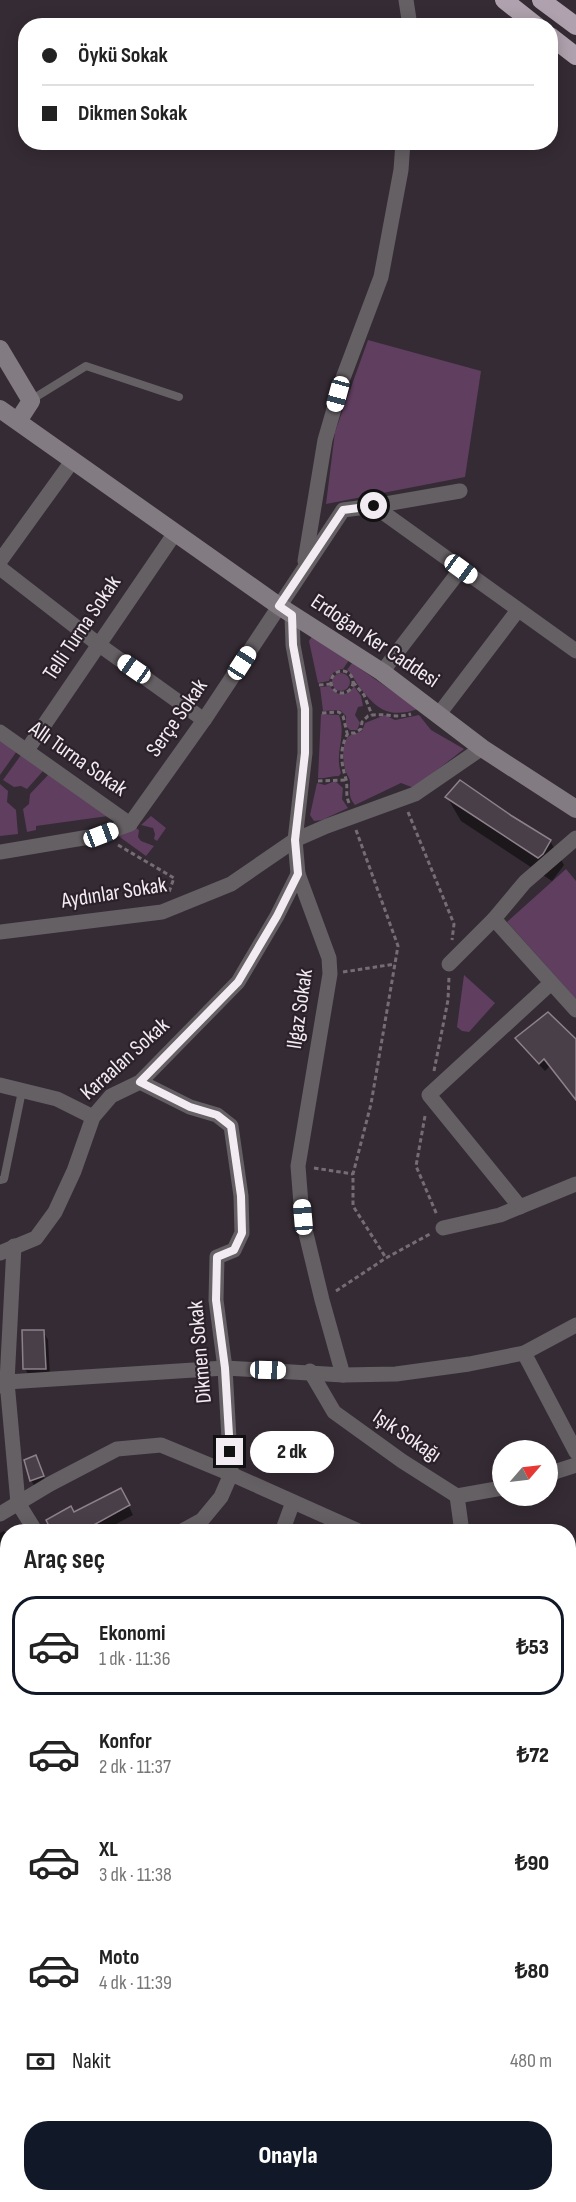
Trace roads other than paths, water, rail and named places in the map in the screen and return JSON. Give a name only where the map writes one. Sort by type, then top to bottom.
[{"type":"highway","points":[[504,0],[527,18]]},
{"type":"highway","points":[[541,0],[576,26]]},
{"type":"highway","points":[[558,42],[576,56]]},
{"type":"main road","points":[[0,349],[31,400],[18,421]]},
{"type":"main road","name":"Erdoğan Ker Caddesi","points":[[0,409],[286,610],[382,672],[482,748],[576,809]]},
{"type":"street","points":[[406,0],[409,18]]},
{"type":"street","points":[[304,568],[325,440],[342,378],[381,277],[401,170],[402,150]]},
{"type":"street","points":[[0,561],[73,460]]},
{"type":"street","points":[[374,506],[460,491]]},
{"type":"street","points":[[374,506],[576,651]]},
{"type":"street","name":"Serçe Sokak","points":[[130,824],[286,610],[304,568],[343,510],[374,506]]},
{"type":"street","name":"Telli Turna Sokak","points":[[27,750],[175,533]]},
{"type":"street","points":[[0,568],[98,644],[204,720]]},
{"type":"street","points":[[382,672],[461,569]]},
{"type":"street","name":"Ilgaz Sokak","points":[[286,610],[305,709],[305,753],[295,840],[298,874],[329,958],[330,974],[298,1166],[303,1217],[322,1300],[343,1375]]},
{"type":"street","points":[[439,714],[518,610]]},
{"type":"street","name":"Allı Turna Sokak","points":[[0,732],[130,824]]},
{"type":"street","name":"Aydınlar Sokak","points":[[0,932],[162,912],[231,884],[295,840],[351,812],[402,800],[415,794],[482,748]]},
{"type":"street","points":[[0,852],[101,835],[130,824]]},
{"type":"street","points":[[449,964],[494,919],[525,882],[576,838]]},
{"type":"street","name":"Karaalan Sokak","points":[[0,1253],[7,1243],[36,1238],[55,1212],[74,1171],[93,1117],[111,1096],[140,1082],[238,982],[277,916],[298,874]]},
{"type":"street","points":[[494,919],[576,1010]]},
{"type":"street","points":[[520,1207],[429,1095],[551,982]]},
{"type":"street","name":"Dikmen Sokak","points":[[140,1082],[190,1107],[217,1115],[231,1126],[241,1196],[242,1233],[234,1250],[217,1257],[216,1300],[225,1368],[231,1473]]},
{"type":"street","points":[[0,1085],[57,1099],[93,1117]]},
{"type":"street","points":[[442,1228],[500,1215],[576,1184]]},
{"type":"street","points":[[7,1243],[4,1384],[18,1503],[31,1524]]},
{"type":"street","points":[[4,1384],[225,1368],[310,1371],[343,1375],[396,1374],[469,1364],[524,1353],[576,1325]]},
{"type":"street","points":[[524,1353],[576,1452]]},
{"type":"street","name":"Işık Sokağı","points":[[310,1371],[334,1412],[402,1461],[457,1496]]},
{"type":"street","points":[[0,1514],[117,1449],[161,1445],[231,1473],[343,1524]]},
{"type":"street","points":[[558,1471],[576,1466]]},
{"type":"street","points":[[195,1524],[202,1520],[221,1497],[231,1473]]},
{"type":"street","points":[[461,1524],[457,1496],[492,1490]]},
{"type":"street","points":[[285,1524],[292,1502]]},
{"type":"lane","points":[[31,400],[86,366],[179,398]]},
{"type":"lane","points":[[0,1180],[4,1179],[22,1090]]}]
